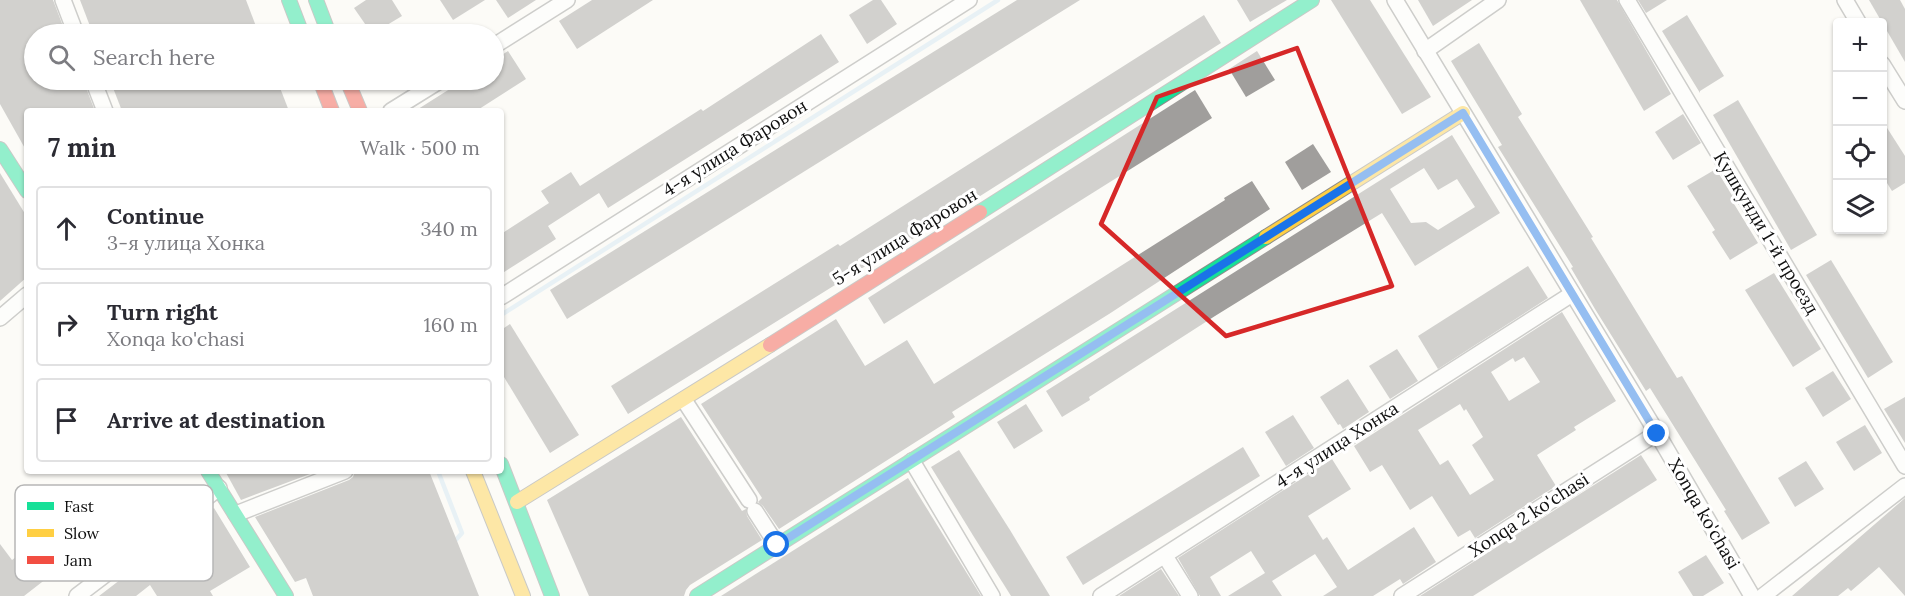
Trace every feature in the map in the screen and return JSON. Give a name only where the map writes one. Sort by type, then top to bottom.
[{"type":"street","points":[[63,0],[72,24]]},
{"type":"street","points":[[289,0],[298,24]]},
{"type":"street","points":[[316,0],[325,24]]},
{"type":"street","points":[[504,40],[567,0]]},
{"type":"street","name":"4-я улица Фаровон","points":[[504,295],[969,0]]},
{"type":"street","name":"5-я улица Фаровон","points":[[517,502],[684,400],[1311,0]]},
{"type":"street","name":"Xonqa ko'chasi","points":[[1395,0],[1752,596]]},
{"type":"street","points":[[1425,51],[1498,0]]},
{"type":"street","name":"Кушкунди 1-й проезд","points":[[1626,0],[1905,466]]},
{"type":"street","points":[[1845,0],[1856,18]]},
{"type":"street","points":[[1887,72],[1905,102]]},
{"type":"street","points":[[97,90],[104,108]]},
{"type":"street","points":[[322,90],[326,108]]},
{"type":"street","points":[[351,90],[359,108]]},
{"type":"street","points":[[396,108],[425,90]]},
{"type":"street","points":[[697,596],[1463,113]]},
{"type":"street","points":[[0,149],[24,186]]},
{"type":"street","name":"4-я улица Хонка","points":[[1101,596],[1572,294]]},
{"type":"street","points":[[0,318],[24,298]]},
{"type":"street","points":[[684,400],[777,545]]},
{"type":"street","name":"Xonqa 2 ko'chasi","points":[[1402,596],[1657,434]]},
{"type":"street","points":[[912,461],[992,596]]},
{"type":"street","points":[[504,471],[552,596]]},
{"type":"street","points":[[210,474],[286,596]]},
{"type":"street","points":[[236,514],[337,474]]},
{"type":"street","points":[[474,474],[523,596]]},
{"type":"street","points":[[1763,596],[1905,486]]},
{"type":"street","points":[[213,493],[219,488]]},
{"type":"street","points":[[1165,556],[1190,596]]},
{"type":"street","points":[[77,596],[97,581]]},
{"type":"highlighted area","points":[[1297,48],[1392,286],[1226,336],[1101,224],[1157,97]]},
{"type":"building","points":[[0,0],[53,0],[62,24],[24,24],[24,90],[87,90],[94,108],[24,108],[24,147],[0,104]]},
{"type":"building","points":[[80,0],[246,0],[255,24],[89,24]]},
{"type":"building","points":[[366,0],[392,0],[402,16],[389,24],[365,24],[354,8]]},
{"type":"building","points":[[440,0],[485,0],[453,20]]},
{"type":"building","points":[[496,0],[536,0],[508,18]]},
{"type":"building","points":[[592,0],[653,0],[577,49],[559,21]]},
{"type":"building","points":[[873,0],[881,0],[897,24],[867,44],[849,15]]},
{"type":"building","points":[[1017,0],[1080,0],[567,319],[550,290]]},
{"type":"building","points":[[1237,0],[1287,0],[1250,22]]},
{"type":"building","points":[[1331,0],[1370,0],[1431,97],[1402,114]]},
{"type":"building","points":[[1418,0],[1472,0],[1433,26]]},
{"type":"building","points":[[1580,0],[1617,0],[1671,94],[1644,111]]},
{"type":"building","points":[[1638,0],[1667,0],[1646,13]]},
{"type":"building","points":[[1869,0],[1900,0],[1905,9],[1905,62],[1887,31],[1887,18],[1879,18]]},
{"type":"building","points":[[1204,15],[1221,43],[873,264],[872,262],[628,414],[611,386],[838,244],[840,246]]},
{"type":"building","points":[[1687,15],[1724,76],[1700,93],[1662,31]]},
{"type":"building","points":[[821,34],[839,62],[608,208],[599,193],[548,226],[556,239],[504,272],[504,232],[549,203],[541,191],[571,172],[580,186],[701,109],[703,111]]},
{"type":"building","points":[[1479,43],[1522,114],[1518,117],[1593,237],[1591,238],[1677,378],[1682,376],[1770,523],[1742,540],[1724,511],[1726,510],[1650,388],[1646,391],[1595,309],[1571,268],[1573,267],[1498,147],[1502,145],[1451,61]]},
{"type":"building","points":[[508,51],[526,79],[481,108],[420,108],[448,90],[504,90],[504,54]]},
{"type":"building","points":[[1257,51],[1275,80],[1246,97],[1229,69]]},
{"type":"building","points":[[114,90],[281,90],[288,108],[121,108]]},
{"type":"building","points":[[1195,90],[1212,118],[884,324],[868,298]]},
{"type":"building","points":[[1738,100],[1817,235],[1791,250],[1713,115]]},
{"type":"building","points":[[1683,114],[1701,143],[1673,160],[1655,132]]},
{"type":"building","points":[[1887,128],[1905,156],[1905,183],[1892,191],[1887,183]]},
{"type":"building","points":[[1452,135],[1500,213],[1415,266],[1382,213],[1215,316],[1089,397],[1090,400],[1062,417],[1046,391]],"holes":[[[1424,168],[1438,190],[1457,179],[1475,207],[1438,230],[1426,222],[1411,223],[1390,189]]]},
{"type":"building","points":[[1313,144],[1331,172],[1302,190],[1285,162]]},
{"type":"building","points":[[1716,169],[1758,243],[1730,260],[1712,232],[1715,230],[1687,186]]},
{"type":"building","points":[[0,173],[24,212],[24,280],[0,301]]},
{"type":"building","points":[[1252,181],[1270,209],[1109,314],[952,412],[955,417],[779,529],[758,502],[762,498],[701,404],[836,319],[865,366],[907,340],[934,384]]},
{"type":"building","points":[[1831,260],[1893,362],[1868,378],[1806,275]]},
{"type":"building","points":[[1528,266],[1548,298],[1438,369],[1418,336]]},
{"type":"building","points":[[1774,273],[1821,349],[1793,367],[1745,290]]},
{"type":"building","points":[[1562,312],[1616,401],[1574,427],[1576,430],[1537,455],[1556,486],[1475,538],[1470,530],[1458,537],[1432,496],[1410,510],[1382,465],[1370,472],[1354,446]],"holes":[[[1524,357],[1540,382],[1509,401],[1491,372],[1513,358],[1515,362]],[[1460,404],[1464,411],[1466,409],[1483,437],[1472,445],[1494,480],[1470,495],[1448,460],[1440,465],[1418,430]]]},
{"type":"building","points":[[510,324],[579,435],[550,453],[504,377],[504,328]]},
{"type":"building","points":[[1397,349],[1418,381],[1390,399],[1369,366]]},
{"type":"building","points":[[1833,371],[1851,399],[1823,417],[1805,388]]},
{"type":"building","points":[[1348,379],[1369,412],[1343,429],[1320,397]]},
{"type":"building","points":[[1905,397],[1905,443],[1884,409]]},
{"type":"building","points":[[1026,404],[1043,431],[1014,449],[997,422]]},
{"type":"building","points":[[1293,415],[1314,448],[1286,466],[1265,432]]},
{"type":"building","points":[[681,417],[742,511],[746,509],[747,516],[762,540],[690,585],[684,596],[589,596],[547,500]]},
{"type":"building","points":[[1865,425],[1882,453],[1854,471],[1836,442]]},
{"type":"building","points":[[1243,447],[1260,476],[1083,585],[1066,557]]},
{"type":"building","points":[[959,450],[1050,596],[1011,596],[974,537],[931,467]]},
{"type":"building","points":[[1641,455],[1657,480],[1473,596],[1420,596]]},
{"type":"building","points":[[1332,459],[1351,489],[1308,516],[1323,540],[1327,537],[1348,570],[1414,527],[1436,562],[1403,584],[1400,579],[1373,596],[1323,596],[1337,587],[1315,554],[1272,581],[1282,596],[1228,596],[1265,573],[1251,551],[1210,577],[1221,596],[1200,596],[1178,558]]},
{"type":"building","points":[[1806,461],[1824,489],[1795,507],[1778,478]]},
{"type":"building","points":[[227,474],[310,474],[241,500]]},
{"type":"building","points":[[354,474],[430,474],[479,596],[313,596],[306,578],[295,582],[255,517],[353,477]]},
{"type":"building","points":[[908,478],[981,596],[721,596]]},
{"type":"building","points":[[1905,498],[1905,596],[1879,567],[1851,591],[1848,588],[1838,596],[1792,596]]},
{"type":"building","points":[[213,509],[250,567],[210,591],[213,596],[157,596],[150,585],[136,596],[99,596],[119,581],[213,581]]},
{"type":"building","points":[[0,544],[12,560],[15,558],[15,581],[43,581],[24,596],[0,596]]},
{"type":"building","points":[[1706,555],[1724,583],[1703,596],[1693,596],[1678,572]]},
{"type":"building","points":[[1161,569],[1179,596],[1119,596]]},
{"type":"waterway","points":[[504,313],[998,0]]},
{"type":"waterway","points":[[439,474],[462,533],[454,542]]},
{"type":"traffic: fast","points":[[289,0],[298,24]]},
{"type":"traffic: fast","points":[[316,0],[325,24]]},
{"type":"traffic: fast","points":[[980,212],[1312,0]]},
{"type":"traffic: fast","points":[[0,149],[24,186]]},
{"type":"traffic: fast","points":[[697,596],[1266,237]]},
{"type":"traffic: fast","points":[[504,472],[552,596]]},
{"type":"traffic: fast","points":[[210,474],[286,596]]},
{"type":"traffic: slow","points":[[1266,237],[1463,113]]},
{"type":"traffic: slow","points":[[517,502],[770,345]]},
{"type":"traffic: slow","points":[[474,474],[523,596]]},
{"type":"traffic: jam","points":[[324,90],[331,108]]},
{"type":"traffic: jam","points":[[351,90],[359,108]]},
{"type":"traffic: jam","points":[[770,345],[980,212]]},
{"type":"route","points":[[777,545],[1463,113],[1657,434]]}]
